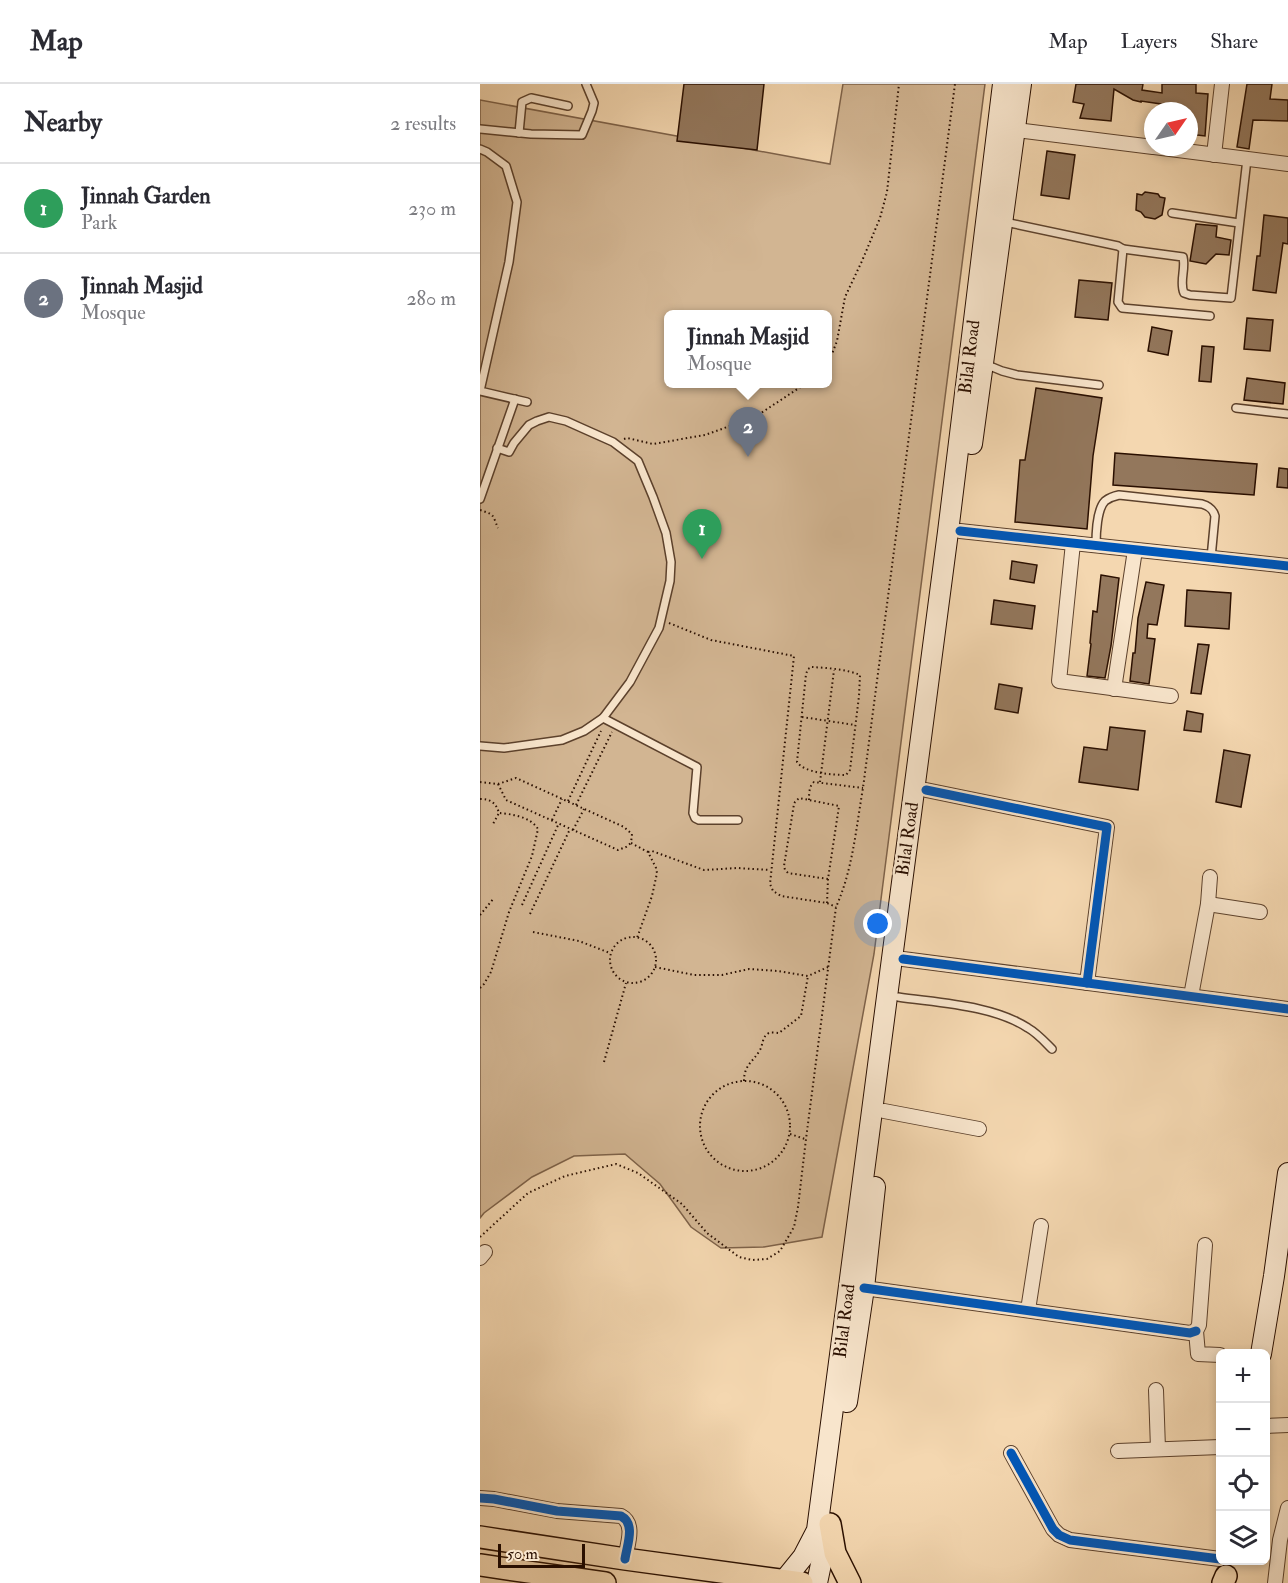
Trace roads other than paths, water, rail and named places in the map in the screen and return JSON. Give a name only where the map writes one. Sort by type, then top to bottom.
[{"type":"main road","name":"Bilal Road","points":[[789,1582],[816,1530],[933,646],[1003,84]]},
{"type":"main road","name":"Bilal Road","points":[[817,1583],[830,1524],[864,1288],[898,997],[1021,84]]},
{"type":"main road","points":[[1262,1349],[1288,1173]]},
{"type":"main road","points":[[830,1524],[835,1552],[850,1583]]},
{"type":"main road","points":[[480,1537],[789,1582]]},
{"type":"main road","points":[[480,1565],[600,1583]]},
{"type":"main road","points":[[502,1583],[531,1573]]},
{"type":"street","points":[[1214,154],[1222,84]]},
{"type":"street","points":[[1016,130],[1144,146]]},
{"type":"street","points":[[1198,152],[1288,164]]},
{"type":"street","points":[[960,531],[1288,566]]},
{"type":"street","points":[[1073,543],[1059,681],[1171,696]]},
{"type":"street","points":[[1114,689],[1135,550]]},
{"type":"street","points":[[926,790],[1107,827],[1087,983]]},
{"type":"street","points":[[1191,996],[1208,904],[1210,877]]},
{"type":"street","points":[[1208,904],[1260,912]]},
{"type":"street","points":[[903,959],[1288,1009]]},
{"type":"street","points":[[884,1111],[979,1129]]},
{"type":"street","points":[[1028,1310],[1041,1226]]},
{"type":"street","points":[[1206,1245],[1199,1325],[1196,1331],[1198,1354],[1216,1356]]},
{"type":"street","points":[[864,1288],[1196,1331]]},
{"type":"street","points":[[1156,1390],[1158,1449]]},
{"type":"street","points":[[1270,1426],[1288,1425]]},
{"type":"street","points":[[1118,1451],[1216,1446]]},
{"type":"street","points":[[1011,1453],[1053,1529],[1059,1535],[1070,1540],[1225,1572]]},
{"type":"street","points":[[480,1498],[557,1511],[621,1516],[630,1526],[625,1559]]},
{"type":"street","points":[[1275,1583],[1288,1508]]},
{"type":"lane","points":[[480,129],[582,135],[594,103],[586,84]]},
{"type":"lane","points":[[519,133],[522,102],[527,99],[568,106]]},
{"type":"lane","points":[[480,149],[506,166],[518,202],[509,262],[480,391],[527,402]]},
{"type":"lane","points":[[1003,221],[1123,249],[1184,257],[1182,288],[1184,293],[1231,298],[1247,159]]},
{"type":"lane","points":[[1172,213],[1239,223]]},
{"type":"lane","points":[[1123,249],[1118,302],[1122,308],[1210,316]]},
{"type":"lane","points":[[983,363],[1017,375],[1099,385]]},
{"type":"lane","points":[[480,499],[515,399]]},
{"type":"lane","points":[[1236,408],[1288,414]]},
{"type":"lane","points":[[480,746],[504,748],[562,740],[605,719],[630,682],[659,628],[670,581],[671,562],[666,533],[638,461],[613,442],[566,421],[549,417],[529,425],[514,443],[510,452],[497,448]]},
{"type":"lane","points":[[1096,546],[1100,510],[1103,503],[1119,495],[1129,496],[1209,506],[1215,516],[1211,558]]},
{"type":"lane","points":[[605,719],[697,767],[693,813],[695,818],[699,820],[738,820]]},
{"type":"lane","points":[[898,997],[992,1012],[1026,1027],[1052,1049]]},
{"type":"place","name":"Jinnah Masjid","points":[[748,457]]},
{"type":"place","name":"Jinnah Garden","points":[[702,559]]}]
